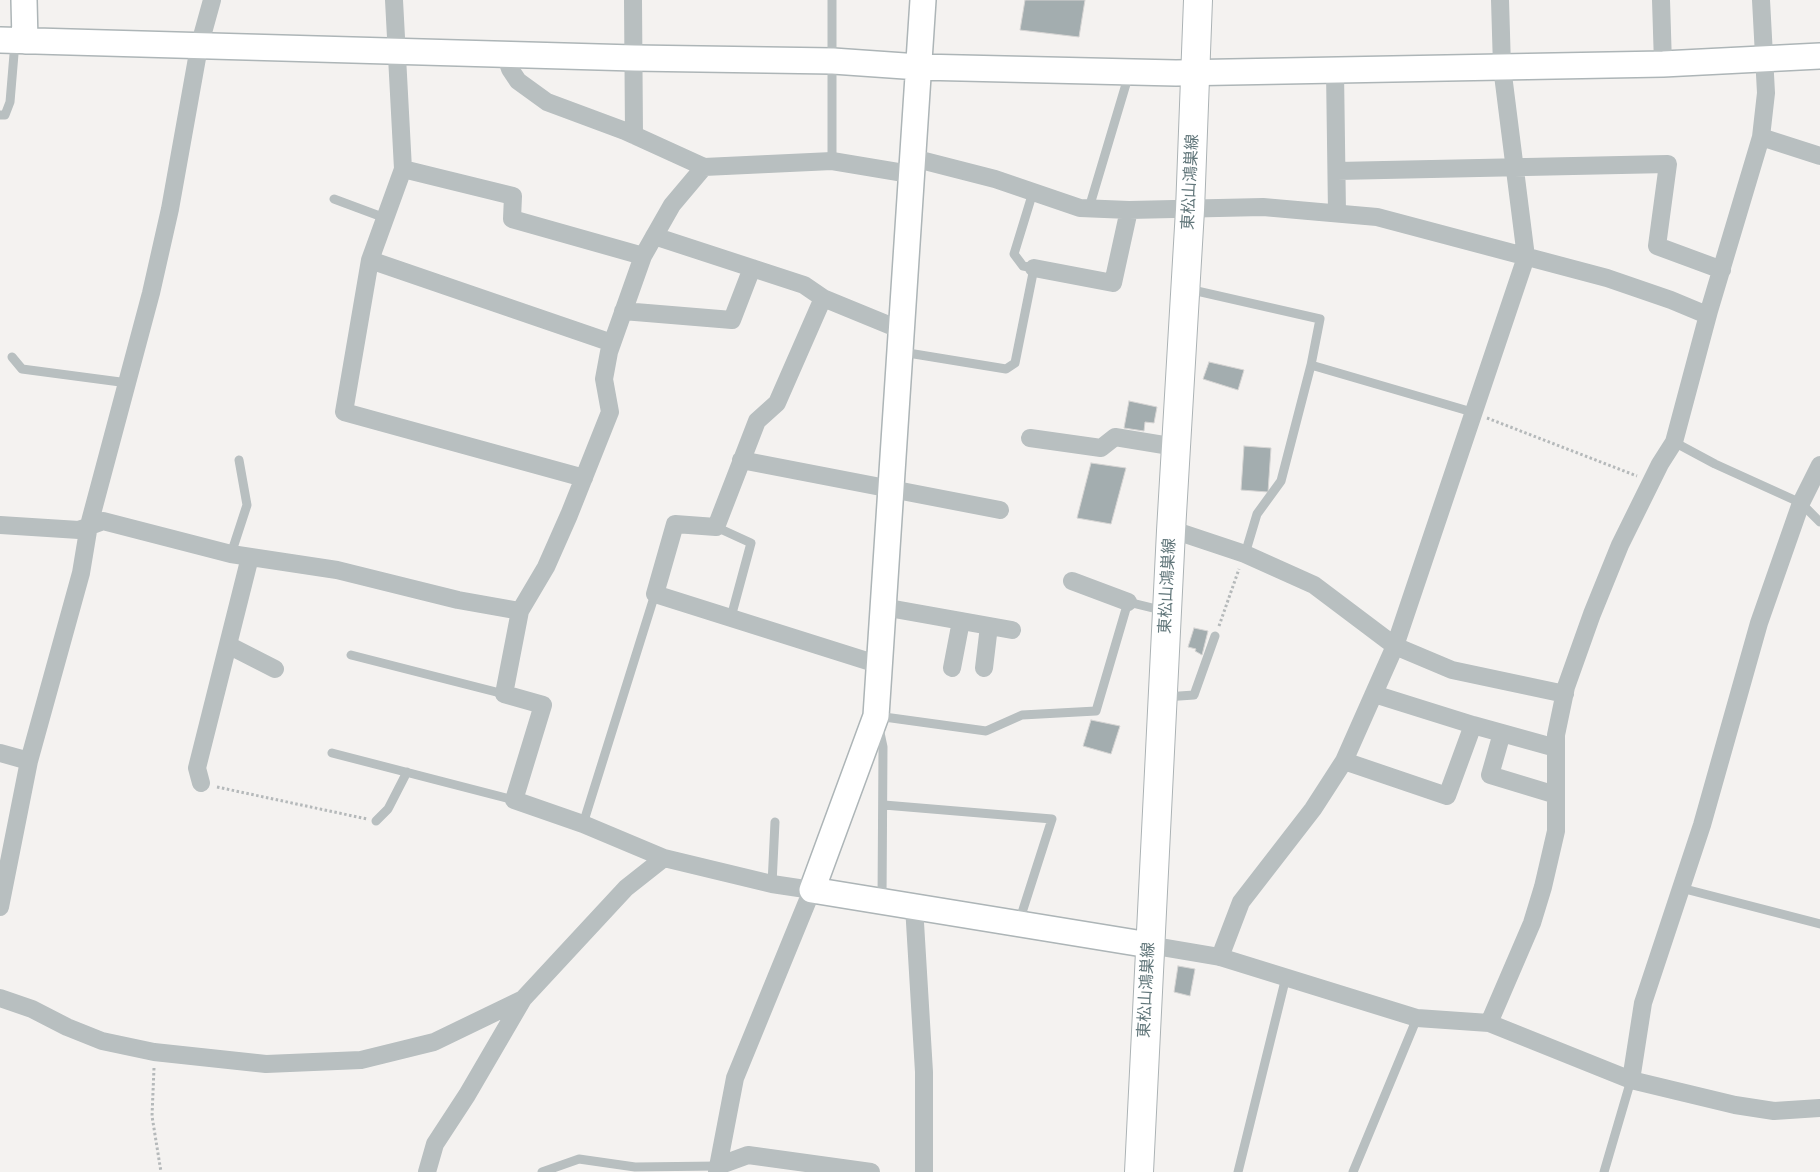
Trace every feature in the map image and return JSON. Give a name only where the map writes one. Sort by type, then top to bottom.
[{"type":"main road","name":"東松山鴻巣線","points":[[1139,1172],[1162,697],[1190,210],[1198,0]]},
{"type":"street","points":[[24,0],[13,41],[634,58],[833,61],[919,67],[1130,72],[1335,71],[1663,64],[1766,57],[1820,56]]},
{"type":"street","points":[[1,903],[29,761],[81,573],[89,525],[152,293],[170,209],[199,47],[212,0]]},
{"type":"street","points":[[394,0],[403,169],[370,260],[344,412],[584,478]]},
{"type":"street","points":[[633,0],[634,135]]},
{"type":"street","points":[[718,1169],[735,1078],[812,890],[876,716],[923,0]]},
{"type":"street","points":[[1220,957],[1241,902],[1313,809],[1344,761],[1395,646],[1472,412],[1526,257],[1502,67],[1500,0]]},
{"type":"street","points":[[1661,0],[1663,64]]},
{"type":"street","points":[[1489,1023],[1532,923],[1543,887],[1556,831],[1556,735],[1565,694],[1592,614],[1620,545],[1651,481],[1674,442],[1708,316],[1761,137],[1766,93],[1766,57],[1761,0]]},
{"type":"street","points":[[505,54],[510,70],[518,81],[547,102],[634,135],[704,167],[832,161],[911,166],[996,179],[1080,208],[1190,210],[1263,207],[1377,217],[1607,278],[1671,300],[1708,316]]},
{"type":"street","points":[[1335,71],[1337,212]]},
{"type":"street","points":[[1761,137],[1820,156]]},
{"type":"street","points":[[1337,171],[1668,164],[1657,246],[1722,270]]},
{"type":"street","points":[[704,167],[672,205],[643,256],[612,343],[604,379],[610,412],[546,567],[520,611],[504,694],[543,705],[514,800],[583,824],[664,858],[772,884],[882,900],[1220,957],[1416,1018],[1489,1023],[1631,1080],[1735,1105],[1774,1111],[1820,1108]]},
{"type":"street","points":[[403,169],[513,196],[512,219],[643,256]]},
{"type":"street","points":[[1034,268],[1113,283],[1129,210]]},
{"type":"street","points":[[654,236],[804,285],[823,298],[900,340]]},
{"type":"street","points":[[370,260],[612,343]]},
{"type":"street","points":[[623,312],[732,320],[752,268]]},
{"type":"street","points":[[823,298],[777,403],[757,421],[716,527],[675,524],[654,594],[880,665]]},
{"type":"street","points":[[1030,438],[1101,448],[1115,437],[1176,447]]},
{"type":"street","points":[[741,460],[1000,510]]},
{"type":"street","points":[[1631,1080],[1643,1002],[1702,825],[1759,623],[1801,504],[1820,465]]},
{"type":"street","points":[[0,525],[79,530],[102,521],[230,554],[337,570],[458,600],[520,611]]},
{"type":"street","points":[[1171,531],[1245,554],[1314,585],[1395,646],[1452,670],[1565,694]]},
{"type":"street","points":[[201,784],[197,768],[250,557]]},
{"type":"street","points":[[1072,581],[1128,602]]},
{"type":"street","points":[[883,607],[1012,630]]},
{"type":"street","points":[[952,668],[961,621]]},
{"type":"street","points":[[984,668],[989,626]]},
{"type":"street","points":[[228,645],[275,669]]},
{"type":"street","points":[[1374,694],[1472,725],[1556,748]]},
{"type":"street","points":[[1344,761],[1447,796],[1472,725]]},
{"type":"street","points":[[1502,733],[1490,775],[1556,795]]},
{"type":"street","points":[[0,753],[29,761]]},
{"type":"street","points":[[427,1172],[435,1144],[468,1095],[522,999],[626,888],[664,858]]},
{"type":"street","points":[[914,906],[924,1072],[924,1172]]},
{"type":"street","points":[[0,998],[32,1009],[67,1027],[102,1041],[154,1052],[266,1064],[361,1060],[434,1042],[522,999]]},
{"type":"street","points":[[718,1169],[748,1156],[871,1172]]},
{"type":"lane","points":[[832,0],[832,161]]},
{"type":"lane","points":[[0,115],[5,115],[10,102],[13,41]]},
{"type":"lane","points":[[1089,208],[1130,72]]},
{"type":"lane","points":[[900,340],[1006,369],[1015,363],[1034,268],[1023,266],[1014,254],[1033,192]]},
{"type":"lane","points":[[334,199],[385,218]]},
{"type":"lane","points":[[1185,289],[1320,319],[1311,365],[1281,481],[1257,514],[1245,554]]},
{"type":"lane","points":[[12,357],[22,369],[128,383]]},
{"type":"lane","points":[[1311,365],[1472,412]]},
{"type":"lane","points":[[1674,442],[1715,464],[1801,504],[1820,522]]},
{"type":"lane","points":[[230,554],[247,505],[239,460]]},
{"type":"lane","points":[[716,527],[751,543],[731,617]]},
{"type":"lane","points":[[583,824],[654,594]]},
{"type":"lane","points":[[882,900],[883,747],[876,716],[986,731],[1022,715],[1096,711],[1128,602],[1167,611]]},
{"type":"lane","points":[[1162,697],[1194,695],[1216,636]]},
{"type":"lane","points":[[351,655],[504,694]]},
{"type":"lane","points":[[332,753],[514,800]]},
{"type":"lane","points":[[376,821],[388,809],[407,772]]},
{"type":"lane","points":[[884,805],[1052,819],[1018,923]]},
{"type":"lane","points":[[772,884],[775,822]]},
{"type":"lane","points":[[1681,888],[1820,924]]},
{"type":"lane","points":[[1238,1172],[1286,977]]},
{"type":"lane","points":[[1353,1172],[1416,1018]]},
{"type":"lane","points":[[1604,1172],[1631,1080]]},
{"type":"lane","points":[[542,1172],[579,1159],[636,1167],[718,1169]]},
{"type":"path","points":[[1472,412],[1651,481]]},
{"type":"path","points":[[1216,636],[1245,554]]},
{"type":"path","points":[[201,784],[376,821]]},
{"type":"path","points":[[154,1052],[152,1116],[161,1172]]},
{"type":"building","points":[[1025,0],[1085,0],[1079,37],[1020,30]]},
{"type":"building","points":[[1209,362],[1244,370],[1238,390],[1203,379]]},
{"type":"building","points":[[1129,401],[1157,407],[1154,423],[1145,422],[1144,431],[1124,428]]},
{"type":"building","points":[[1244,446],[1271,448],[1268,492],[1241,490]]},
{"type":"building","points":[[1091,463],[1126,468],[1111,524],[1077,518]]},
{"type":"building","points":[[1194,628],[1208,631],[1202,655],[1195,651],[1196,649],[1188,647]]},
{"type":"building","points":[[1091,720],[1120,726],[1111,754],[1083,746]]},
{"type":"building","points":[[1178,966],[1195,969],[1190,996],[1174,992]]}]
